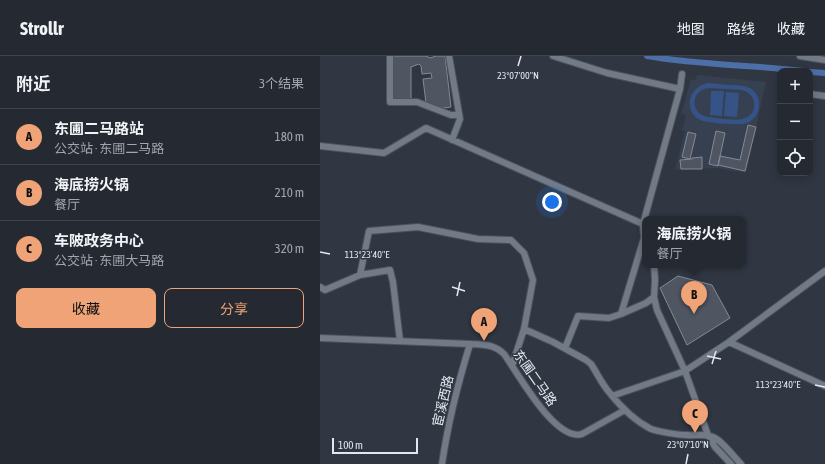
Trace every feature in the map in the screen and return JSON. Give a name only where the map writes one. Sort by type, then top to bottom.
[{"type":"street","points":[[390,56],[390,102],[417,102],[451,115],[459,115]]},
{"type":"street","points":[[449,56],[460,119],[452,140]]},
{"type":"street","points":[[554,56],[606,73],[680,89]]},
{"type":"street","points":[[800,56],[825,60]]},
{"type":"street","points":[[646,216],[680,89],[682,74]]},
{"type":"street","points":[[813,94],[825,96]]},
{"type":"street","points":[[320,146],[384,153],[426,128],[642,223]]},
{"type":"street","points":[[360,275],[369,230],[418,227],[478,239],[511,240],[524,252],[533,280],[524,330],[512,366]]},
{"type":"street","points":[[621,314],[642,248]]},
{"type":"street","points":[[654,268],[654,297],[657,310],[685,371],[708,435],[715,447],[731,464]]},
{"type":"street","points":[[320,287],[325,290],[360,275],[390,270],[393,282],[400,341]]},
{"type":"street","points":[[612,396],[685,371],[729,342],[825,271]]},
{"type":"street","points":[[565,348],[578,316],[609,318],[646,303],[654,297]]},
{"type":"street","points":[[524,330],[553,342],[586,360],[612,396],[639,422],[652,429],[685,435],[708,435],[715,438],[741,464]]},
{"type":"street","name":"东圃二马路","points":[[320,338],[470,344],[500,349],[540,407],[551,419],[569,433],[578,435],[582,434],[625,410]]},
{"type":"street","points":[[729,342],[825,386]]},
{"type":"street","name":"宦溪西路","points":[[442,464],[454,397],[470,344]]},
{"type":"shaded area","points":[[697,75],[766,82],[746,173],[716,168],[675,170],[685,131],[682,131],[686,115],[681,114],[691,79],[696,80]]},
{"type":"shaded area","points":[[709,83],[740,85],[752,89],[759,101],[759,109],[756,116],[749,122],[743,124],[713,123],[698,119],[690,109],[690,103],[693,92]],"holes":[[[709,88],[742,90],[747,92],[754,100],[754,110],[748,117],[739,120],[730,120],[707,117],[697,111],[694,101],[703,90]]]},
{"type":"shaded area","points":[[711,91],[724,91],[722,116],[710,115]]},
{"type":"shaded area","points":[[726,92],[739,93],[737,117],[724,116]]},
{"type":"building","points":[[392,56],[426,56],[430,58],[445,56],[451,107],[438,109],[426,103],[423,79],[432,78],[431,73],[422,74],[421,66],[419,64],[411,67],[411,99],[392,99]]},
{"type":"building","points":[[748,125],[756,127],[745,171],[718,165],[720,156],[740,160]]},
{"type":"building","points":[[716,131],[725,133],[718,166],[709,164]]},
{"type":"building","points":[[688,132],[696,134],[690,159],[682,157]]},
{"type":"building","points":[[702,157],[702,169],[681,169],[680,160]]},
{"type":"building","points":[[678,276],[712,285],[730,318],[687,345],[660,288]]},
{"type":"waterway","points":[[647,56],[686,61],[777,68]]},
{"type":"waterway","points":[[813,72],[825,73]]},
{"type":"place","name":"海底捞火锅","points":[[694,314]]},
{"type":"place","name":"东圃二马路站","points":[[484,341]]},
{"type":"place","name":"车陂政务中心","points":[[695,433]]}]
